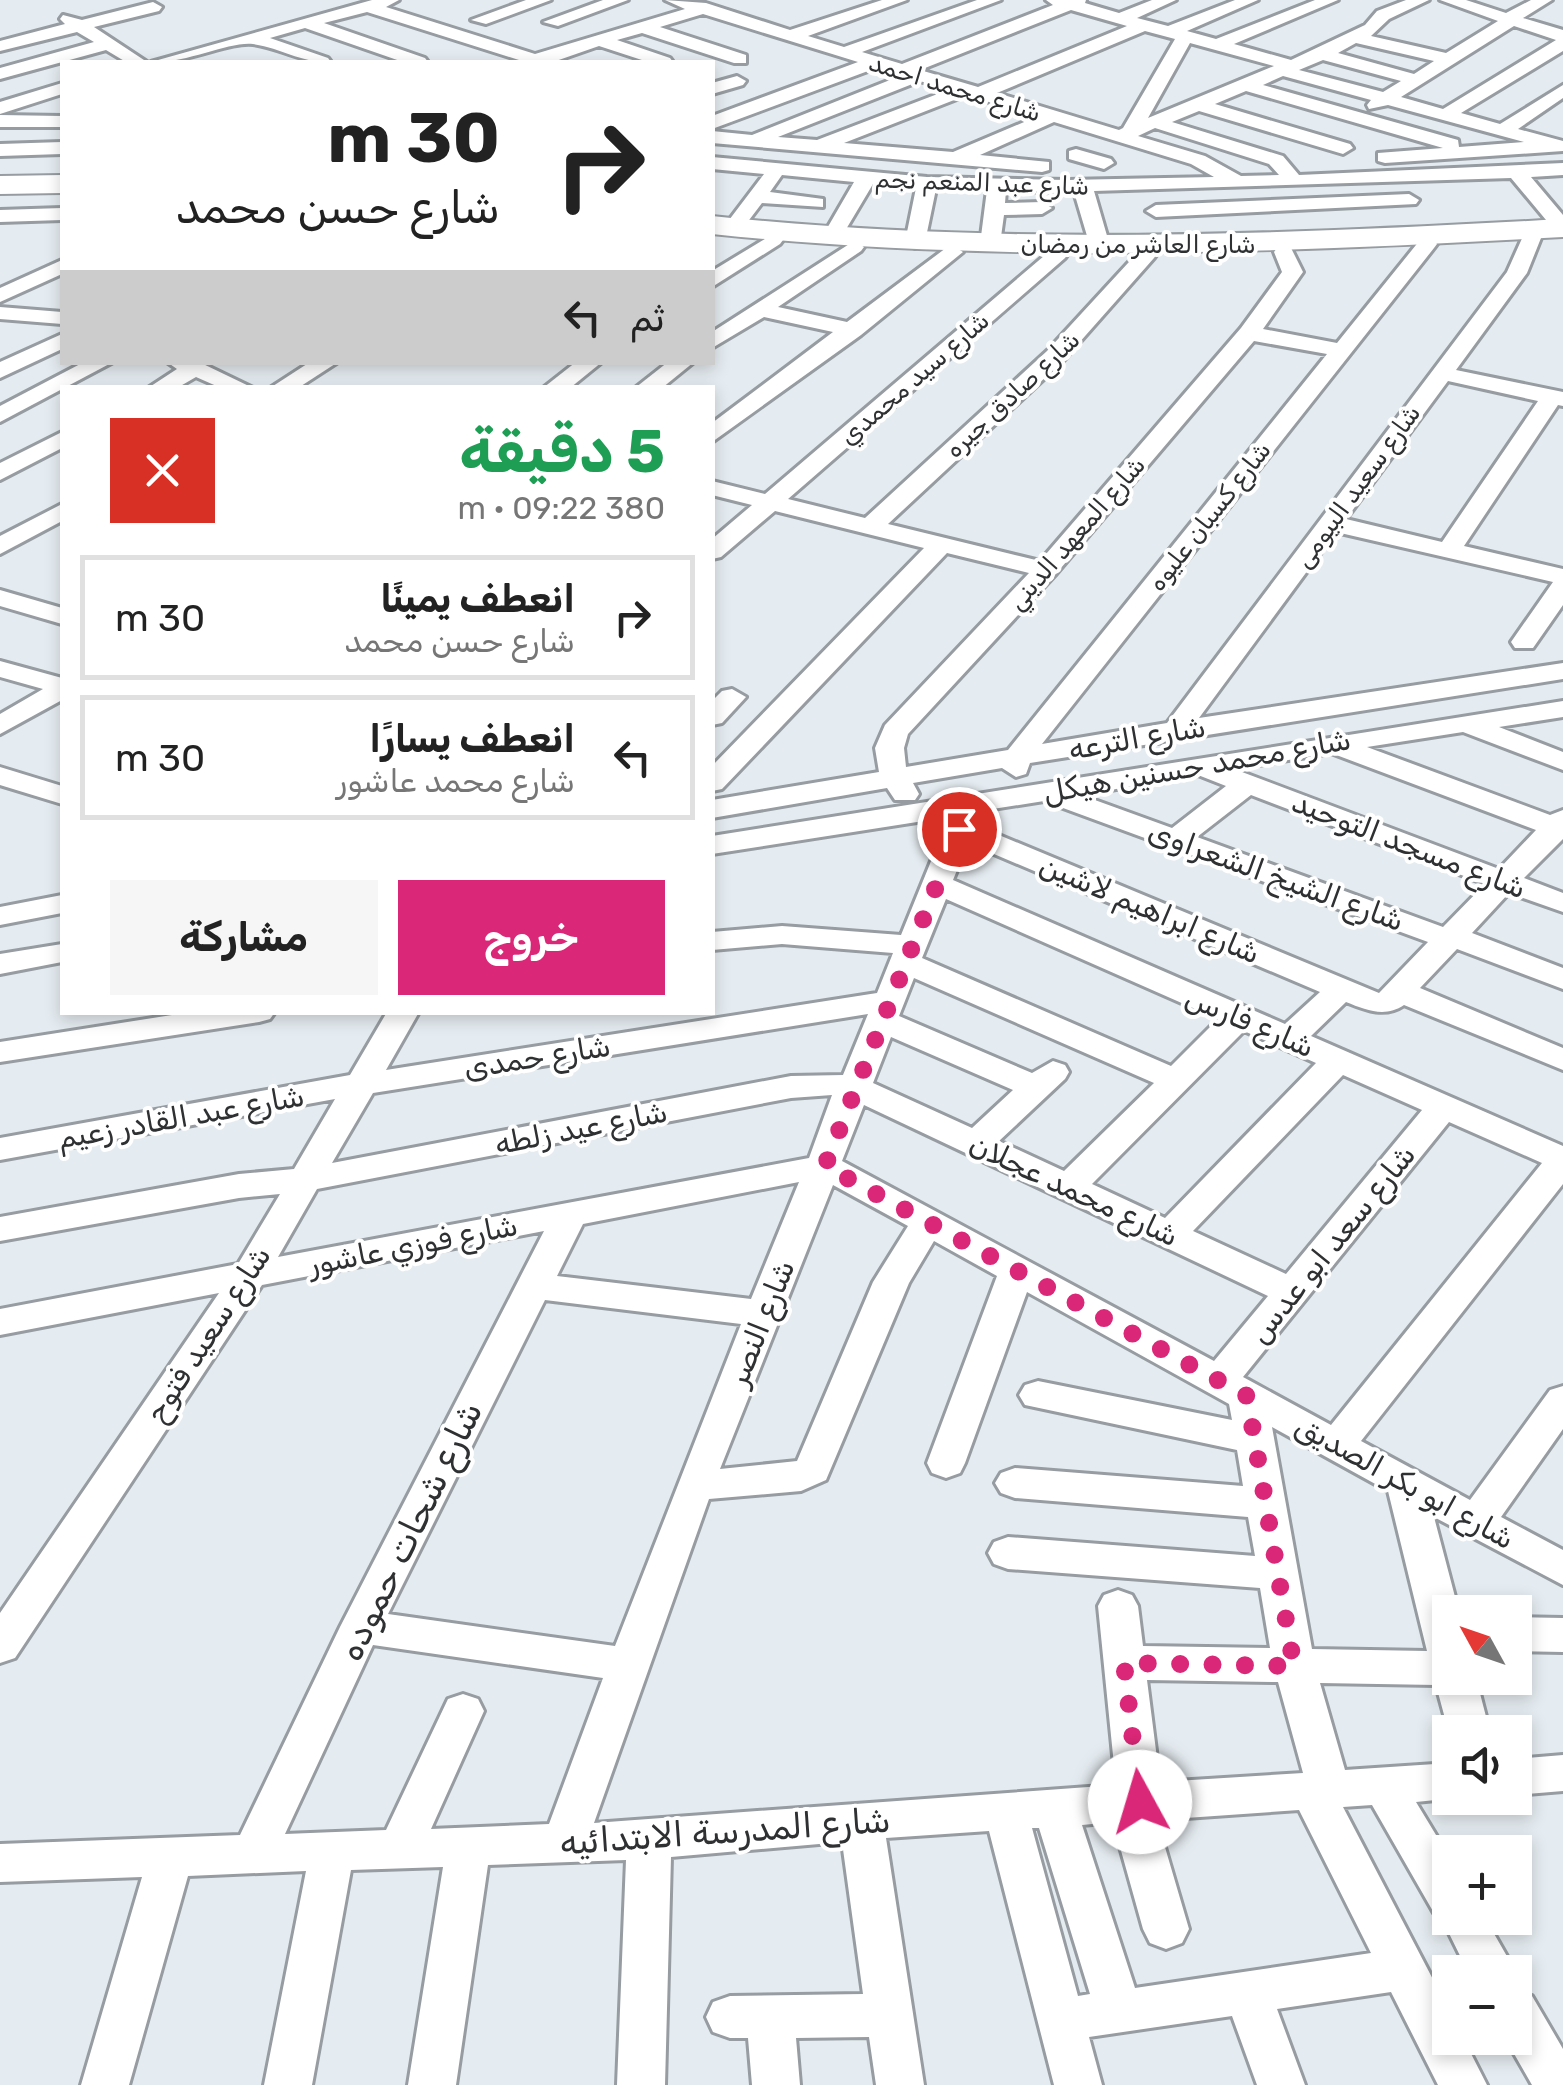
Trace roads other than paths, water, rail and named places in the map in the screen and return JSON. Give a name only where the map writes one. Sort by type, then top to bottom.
[{"type":"main road","points":[[0,175],[60,174]]},
{"type":"main road","points":[[0,185],[60,184]]},
{"type":"main road","name":"شارع العاشر من رمضان","points":[[1432,240],[1563,228]]},
{"type":"main road","name":"شارع العاشر من رمضان","points":[[719,229],[773,240],[1282,248]]},
{"type":"main road","name":"شارع العاشر من رمضان","points":[[719,229],[954,252],[1058,254],[1563,237]]},
{"type":"street","points":[[168,60],[252,38],[308,14],[336,15],[391,0]]},
{"type":"street","points":[[543,0],[472,17],[569,49]]},
{"type":"street","points":[[552,22],[620,0]]},
{"type":"street","name":"شارع محمد احمد","points":[[672,0],[1084,126],[1132,137],[1244,180]]},
{"type":"street","points":[[537,60],[735,0]]},
{"type":"street","points":[[844,0],[874,8]]},
{"type":"street","points":[[715,67],[899,0]]},
{"type":"street","points":[[842,52],[992,0]]},
{"type":"street","points":[[1120,18],[1168,0]]},
{"type":"street","points":[[1132,137],[1177,34],[1250,0]]},
{"type":"street","points":[[1217,45],[1330,0]]},
{"type":"street","points":[[1087,168],[1154,122],[1322,54],[1358,36],[1381,16],[1420,0]]},
{"type":"street","points":[[1448,0],[1563,39]]},
{"type":"street","points":[[1448,36],[1544,0]]},
{"type":"street","points":[[750,141],[917,76],[1068,2],[1344,82],[1386,99],[1561,145]]},
{"type":"street","points":[[0,46],[147,4]]},
{"type":"street","points":[[368,6],[531,60]]},
{"type":"street","points":[[1303,11],[1358,36],[1448,59]]},
{"type":"street","points":[[1067,26],[1101,13]]},
{"type":"street","points":[[308,14],[410,60]]},
{"type":"street","points":[[792,15],[823,25]]},
{"type":"street","points":[[1355,118],[1448,59],[1503,17]]},
{"type":"street","points":[[75,22],[134,60]]},
{"type":"street","points":[[719,229],[757,196],[771,169],[818,147],[1144,25]]},
{"type":"street","points":[[642,27],[754,54]]},
{"type":"street","points":[[1358,36],[1380,53]]},
{"type":"street","points":[[252,38],[316,60]]},
{"type":"street","points":[[1445,115],[1563,39]]},
{"type":"street","points":[[599,40],[658,60]]},
{"type":"street","points":[[7,72],[106,44]]},
{"type":"street","points":[[201,52],[223,60]]},
{"type":"street","points":[[1322,54],[1417,80]]},
{"type":"street","points":[[715,122],[874,62]]},
{"type":"street","points":[[917,76],[966,67]]},
{"type":"street","points":[[7,72],[60,93]]},
{"type":"street","points":[[1517,72],[1563,86]]},
{"type":"street","points":[[715,88],[737,81]]},
{"type":"street","points":[[1244,85],[1472,150]]},
{"type":"street","points":[[1502,131],[1563,86]]},
{"type":"street","points":[[4,107],[60,93]]},
{"type":"street","points":[[1196,104],[1284,131],[1366,146],[1394,178],[1432,240]]},
{"type":"street","points":[[4,107],[60,121]]},
{"type":"street","points":[[910,154],[1024,108]]},
{"type":"street","points":[[1258,140],[1334,112]]},
{"type":"street","points":[[914,242],[926,183],[957,158],[1053,116]]},
{"type":"street","points":[[1154,122],[1279,161],[1293,180]]},
{"type":"street","points":[[926,183],[997,162],[1084,126]]},
{"type":"street","points":[[715,138],[1130,170],[1234,147]]},
{"type":"street","points":[[1319,150],[1366,146],[1472,150],[1561,145]]},
{"type":"street","points":[[1561,145],[1561,169]]},
{"type":"street","points":[[0,150],[60,148]]},
{"type":"street","points":[[715,340],[760,310],[843,242],[870,179],[887,152]]},
{"type":"street","name":"شارع عبد المنعم نجم","points":[[715,163],[870,179],[997,185],[1087,168],[1244,180],[1394,178],[1561,169]]},
{"type":"street","points":[[1087,168],[1100,246]]},
{"type":"street","points":[[1516,171],[1563,228]]},
{"type":"street","points":[[1454,175],[1474,202]]},
{"type":"street","points":[[1244,180],[1282,248]]},
{"type":"street","points":[[990,244],[997,185]]},
{"type":"street","points":[[757,196],[816,202]]},
{"type":"street","points":[[1156,210],[1409,200]]},
{"type":"street","points":[[994,209],[1042,208]]},
{"type":"street","points":[[0,216],[58,226]]},
{"type":"street","name":"شارع سعيد البيومى","points":[[1176,730],[1517,273],[1531,238]]},
{"type":"street","points":[[715,278],[773,240]]},
{"type":"street","name":"شارع كسبان عليوه","points":[[1016,759],[1432,240]]},
{"type":"street","name":"شارع المعهد الديني","points":[[895,780],[888,754],[895,731],[1046,570],[1249,333],[1293,272],[1292,262],[1282,248]]},
{"type":"street","points":[[715,433],[954,252]]},
{"type":"street","name":"شارع سيد محمدي","points":[[715,549],[1058,254]]},
{"type":"street","name":"شارع صادق جيره","points":[[870,527],[1055,356],[1147,254]]},
{"type":"street","points":[[0,269],[46,279]]},
{"type":"street","points":[[0,296],[46,279]]},
{"type":"street","points":[[760,310],[853,330]]},
{"type":"street","points":[[0,313],[60,318]]},
{"type":"street","points":[[1249,333],[1341,350]]},
{"type":"street","points":[[0,371],[60,342]]},
{"type":"street","points":[[0,415],[96,365]]},
{"type":"street","points":[[287,385],[322,365]]},
{"type":"street","points":[[558,385],[587,365]]},
{"type":"street","points":[[650,385],[679,365]]},
{"type":"street","points":[[163,385],[186,366],[234,385]]},
{"type":"street","points":[[1440,373],[1558,398],[1448,551]]},
{"type":"street","points":[[0,473],[60,440]]},
{"type":"street","points":[[715,489],[1046,570]]},
{"type":"street","points":[[0,546],[60,511]]},
{"type":"street","points":[[1329,523],[1563,577]]},
{"type":"street","points":[[715,780],[942,544]]},
{"type":"street","points":[[1524,642],[1563,587]]},
{"type":"street","points":[[0,598],[60,615]]},
{"type":"street","points":[[0,668],[60,686]]},
{"type":"street","name":"شارع الترعه","points":[[715,809],[1176,730],[1563,671]]},
{"type":"street","points":[[0,726],[60,688]]},
{"type":"street","name":"شارع محمد حسنين هيكل","points":[[715,845],[919,814],[963,818],[1036,794],[1328,743],[1563,709]]},
{"type":"street","points":[[1464,723],[1563,762]]},
{"type":"street","points":[[1328,743],[1560,825],[1503,880],[1400,992],[1563,1060]]},
{"type":"street","points":[[1016,759],[1036,794]]},
{"type":"street","name":"شارع مسجد التوحيد","points":[[1199,766],[1563,903]]},
{"type":"street","points":[[0,776],[60,794]]},
{"type":"street","points":[[895,780],[919,814]]},
{"type":"street","points":[[1176,839],[1247,784]]},
{"type":"street","name":"شارع الشيخ الشعراوى","points":[[1036,794],[1176,839],[1563,980]]},
{"type":"street","name":"شارع النصر","points":[[564,1844],[694,1486],[963,818]]},
{"type":"street","name":"شارع ابراهيم لاشين","points":[[963,818],[1342,989],[1382,1004],[1400,992]]},
{"type":"street","name":"شارع فارس","points":[[938,884],[1563,1160]]},
{"type":"street","points":[[0,916],[60,904]]},
{"type":"street","points":[[715,942],[782,935],[910,954],[1176,1080]]},
{"type":"street","points":[[0,964],[60,953]]},
{"type":"street","points":[[1289,1038],[1342,989]]},
{"type":"street","points":[[887,1011],[1045,1080],[976,1143]]},
{"type":"street","name":"شارع حمدى","points":[[361,1084],[887,1011]]},
{"type":"street","points":[[0,1052],[240,1015]]},
{"type":"street","name":"شارع سعيد فتوح","points":[[0,1646],[248,1278],[401,1015]]},
{"type":"street","points":[[1068,1188],[1238,1017]]},
{"type":"street","points":[[1169,1235],[1338,1060]]},
{"type":"street","name":"شارع عبد القادر زعيم","points":[[0,1149],[361,1084]]},
{"type":"street","name":"شارع عيد زلطه","points":[[0,1229],[238,1186],[305,1180],[791,1087],[812,1084],[857,1088]]},
{"type":"street","name":"شارع محمد عجلان","points":[[857,1088],[1292,1292]]},
{"type":"street","name":"شارع سعد ابو عدس","points":[[1233,1389],[1292,1292],[1444,1106]]},
{"type":"street","points":[[1338,1446],[1563,1160]]},
{"type":"street","name":"شارع فوزي عاشور","points":[[0,1322],[825,1166]]},
{"type":"street","name":"شارع ابو بكر الصديق","points":[[825,1166],[1563,1568]]},
{"type":"street","name":"شارع شحات حموده","points":[[255,1851],[361,1627],[570,1214]]},
{"type":"street","points":[[694,1486],[802,1476],[812,1470],[891,1282],[928,1222]]},
{"type":"street","points":[[946,1463],[1017,1271]]},
{"type":"street","points":[[534,1286],[764,1314]]},
{"type":"street","points":[[1233,1389],[1254,1439],[1294,1666],[1321,1790],[1462,2085]]},
{"type":"street","name":"شارع ابو بكر الصديق","points":[[1038,1395],[1254,1439]]},
{"type":"street","points":[[1476,1521],[1558,1415]]},
{"type":"street","points":[[1405,1482],[1434,1595]]},
{"type":"street","points":[[1016,1483],[1265,1502]]},
{"type":"street","points":[[1008,1553],[1278,1574]]},
{"type":"street","points":[[1118,1606],[1135,1803],[1166,1929]]},
{"type":"street","points":[[361,1627],[629,1665]]},
{"type":"street","points":[[1532,1635],[1563,1636]]},
{"type":"street","points":[[1124,1663],[1294,1666],[1432,1650]]},
{"type":"street","points":[[400,1848],[463,1710]]},
{"type":"street","points":[[1532,1776],[1563,1774]]},
{"type":"street","name":"شارع المدرسة الابتدائيه","points":[[0,1863],[649,1840],[861,1821],[1432,1782]]},
{"type":"street","points":[[1384,1786],[1432,1868]]},
{"type":"street","points":[[1055,1808],[1119,2012]]},
{"type":"street","points":[[1006,1812],[1078,2085]]},
{"type":"street","points":[[861,1821],[900,2085]]},
{"type":"street","points":[[641,2085],[649,1840]]},
{"type":"street","points":[[432,2085],[468,1846]]},
{"type":"street","points":[[288,2085],[333,1849]]},
{"type":"street","points":[[105,2085],[171,1856]]},
{"type":"street","points":[[1060,2020],[1404,1969]]},
{"type":"street","points":[[1247,1992],[1282,2085]]},
{"type":"street","points":[[776,2085],[750,2017],[890,2014]]},
{"type":"street","points":[[1532,2040],[1558,2085]]}]
